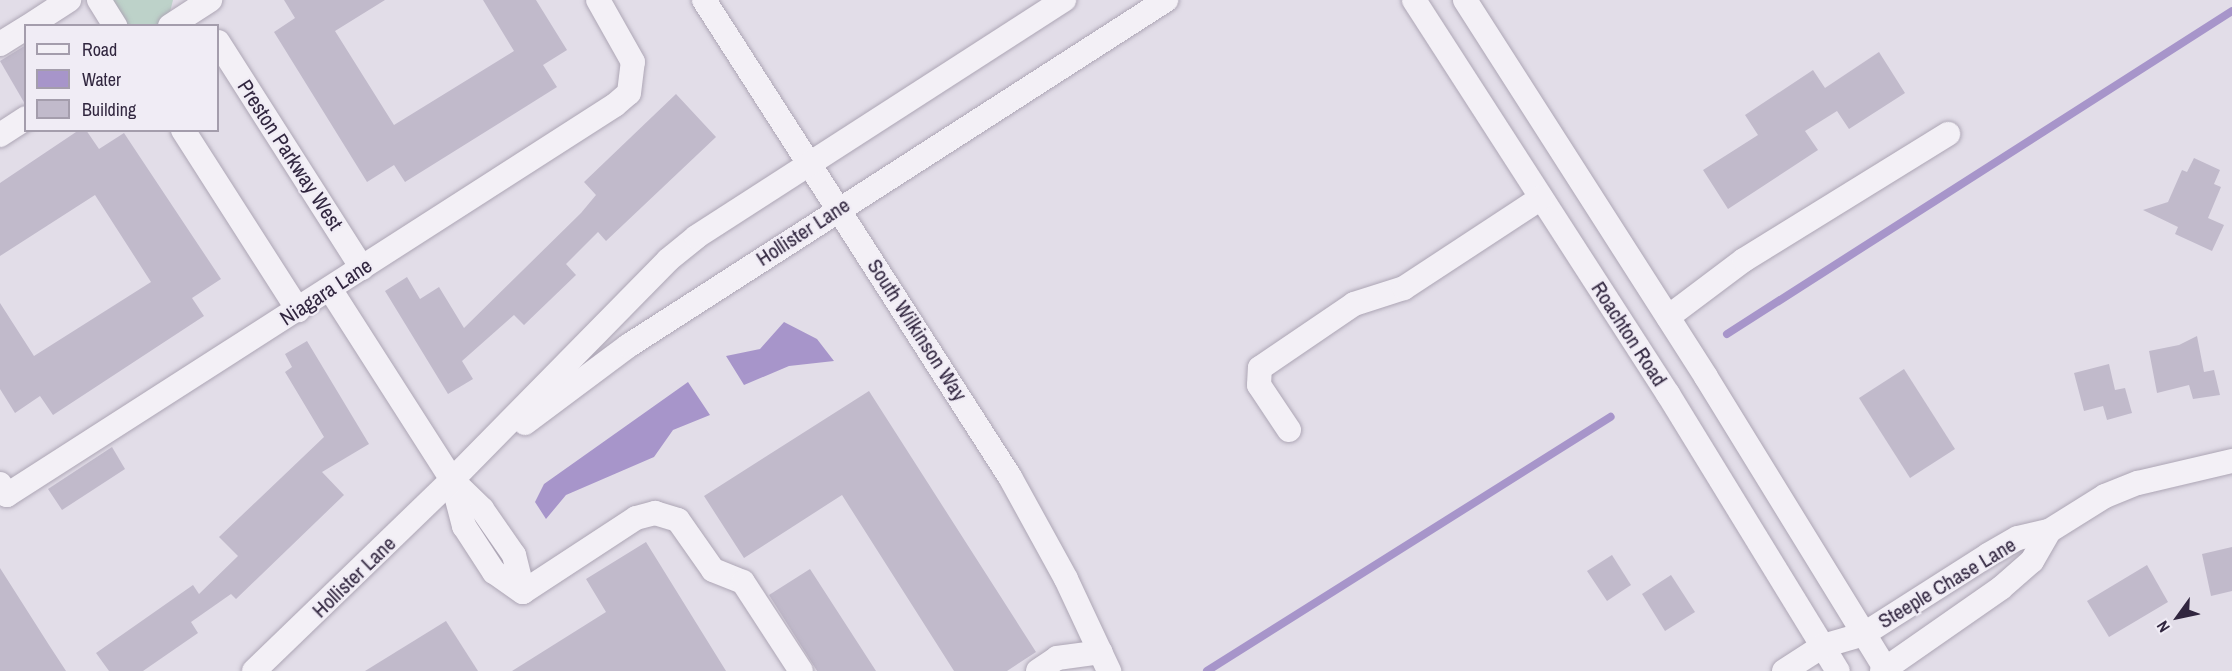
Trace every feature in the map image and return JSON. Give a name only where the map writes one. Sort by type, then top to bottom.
[{"type":"street","points":[[32,24],[69,0]]},
{"type":"street","points":[[99,0],[114,24]]},
{"type":"street","name":"Niagara Lane","points":[[4,489],[298,310],[615,105],[629,93],[634,79],[627,46],[598,0]]},
{"type":"street","name":"South Wilkinson Way","points":[[704,0],[1010,477],[1105,662]]},
{"type":"street","name":"Hollister Lane","points":[[254,671],[452,480],[668,260],[810,163],[1064,0]]},
{"type":"street","name":"Hollister Lane","points":[[452,480],[620,352],[1166,0]]},
{"type":"street","name":"Roachton Road","points":[[1414,0],[1542,198],[1838,671]]},
{"type":"street","name":"Roachton Road","points":[[1465,0],[1668,317],[1856,637],[1885,670]]},
{"type":"street","points":[[174,24],[201,9]]},
{"type":"street","points":[[0,44],[24,29]]},
{"type":"street","name":"Preston Parkway West","points":[[219,44],[362,268]]},
{"type":"street","points":[[0,135],[24,119]]},
{"type":"street","points":[[184,132],[298,310]]},
{"type":"street","points":[[1668,317],[1744,260],[1948,134]]},
{"type":"street","points":[[1289,430],[1259,385],[1260,368],[1354,304],[1404,288],[1542,198]]},
{"type":"street","points":[[330,289],[452,480],[482,509],[514,555],[523,592],[636,518],[655,513],[678,520],[713,570],[743,582],[801,671]]},
{"type":"street","name":"Steeple Chase Lane","points":[[1784,671],[1823,646],[1856,637],[2018,538],[2049,531],[2105,496],[2138,483],[2232,461]]},
{"type":"street","name":"Steeple Chase Lane","points":[[1885,670],[1994,594],[2032,561],[2049,531]]},
{"type":"street","points":[[1038,671],[1057,658],[1105,662]]},
{"type":"street","points":[[1085,671],[1105,662]]},
{"type":"green space","points":[[110,0],[173,0],[170,12],[161,24],[122,24]]},
{"type":"water","points":[[784,322],[817,339],[834,361],[789,366],[744,385],[726,356],[760,349]]},
{"type":"water","points":[[688,382],[710,415],[673,430],[654,457],[566,495],[546,519],[535,502],[544,484]]},
{"type":"building","points":[[284,0],[385,0],[335,31],[394,125],[514,51],[483,0],[536,0],[567,50],[543,65],[557,87],[405,182],[394,165],[367,182],[274,32],[295,18]]},
{"type":"building","points":[[24,46],[24,102],[0,61]]},
{"type":"building","points":[[1879,52],[1905,93],[1849,129],[1837,111],[1805,131],[1818,150],[1728,209],[1703,170],[1758,135],[1745,115],[1813,70],[1825,88]]},
{"type":"building","points":[[676,94],[716,137],[606,241],[598,232],[566,264],[576,275],[524,325],[514,315],[462,361],[473,379],[448,394],[385,291],[407,277],[420,299],[439,287],[464,328],[581,213],[596,195],[584,182]]},
{"type":"building","points":[[76,132],[87,132],[99,149],[124,133],[221,279],[192,298],[204,316],[53,415],[40,396],[15,413],[0,389],[0,303],[34,356],[151,282],[95,195],[0,256],[0,183]]},
{"type":"building","points":[[2194,158],[2220,170],[2214,184],[2221,187],[2208,218],[2224,225],[2212,251],[2175,234],[2178,227],[2143,210],[2168,202],[2182,170],[2187,172]]},
{"type":"building","points":[[2197,336],[2204,372],[2214,370],[2220,395],[2193,399],[2189,385],[2157,393],[2149,351],[2179,345]]},
{"type":"building","points":[[307,341],[369,444],[322,472],[344,495],[236,599],[231,594],[191,622],[198,633],[143,671],[109,671],[96,653],[193,585],[199,594],[238,556],[219,537],[324,437],[285,372],[292,367],[285,354]]},
{"type":"building","points":[[2109,364],[2115,390],[2125,388],[2132,413],[2107,420],[2103,406],[2084,411],[2074,373]]},
{"type":"building","points":[[1904,369],[1955,449],[1910,478],[1859,398]]},
{"type":"building","points":[[869,391],[1036,652],[1007,671],[954,671],[842,495],[744,558],[704,496]]},
{"type":"building","points":[[112,447],[125,469],[62,510],[48,489]]},
{"type":"building","points":[[646,542],[726,671],[512,671],[606,612],[586,579]]},
{"type":"building","points":[[2232,547],[2232,591],[2211,596],[2202,554]]},
{"type":"building","points":[[1612,555],[1631,585],[1607,601],[1587,571]]},
{"type":"building","points":[[2147,565],[2168,602],[2109,637],[2087,601]]},
{"type":"building","points":[[0,568],[49,645],[66,671],[0,671]]},
{"type":"building","points":[[810,569],[876,671],[817,671],[769,595]]},
{"type":"building","points":[[1671,575],[1695,612],[1665,631],[1642,594]]},
{"type":"building","points":[[446,621],[478,671],[365,671]]},
{"type":"waterway","points":[[1727,334],[2232,11]]},
{"type":"waterway","points":[[1207,671],[1611,417]]}]
